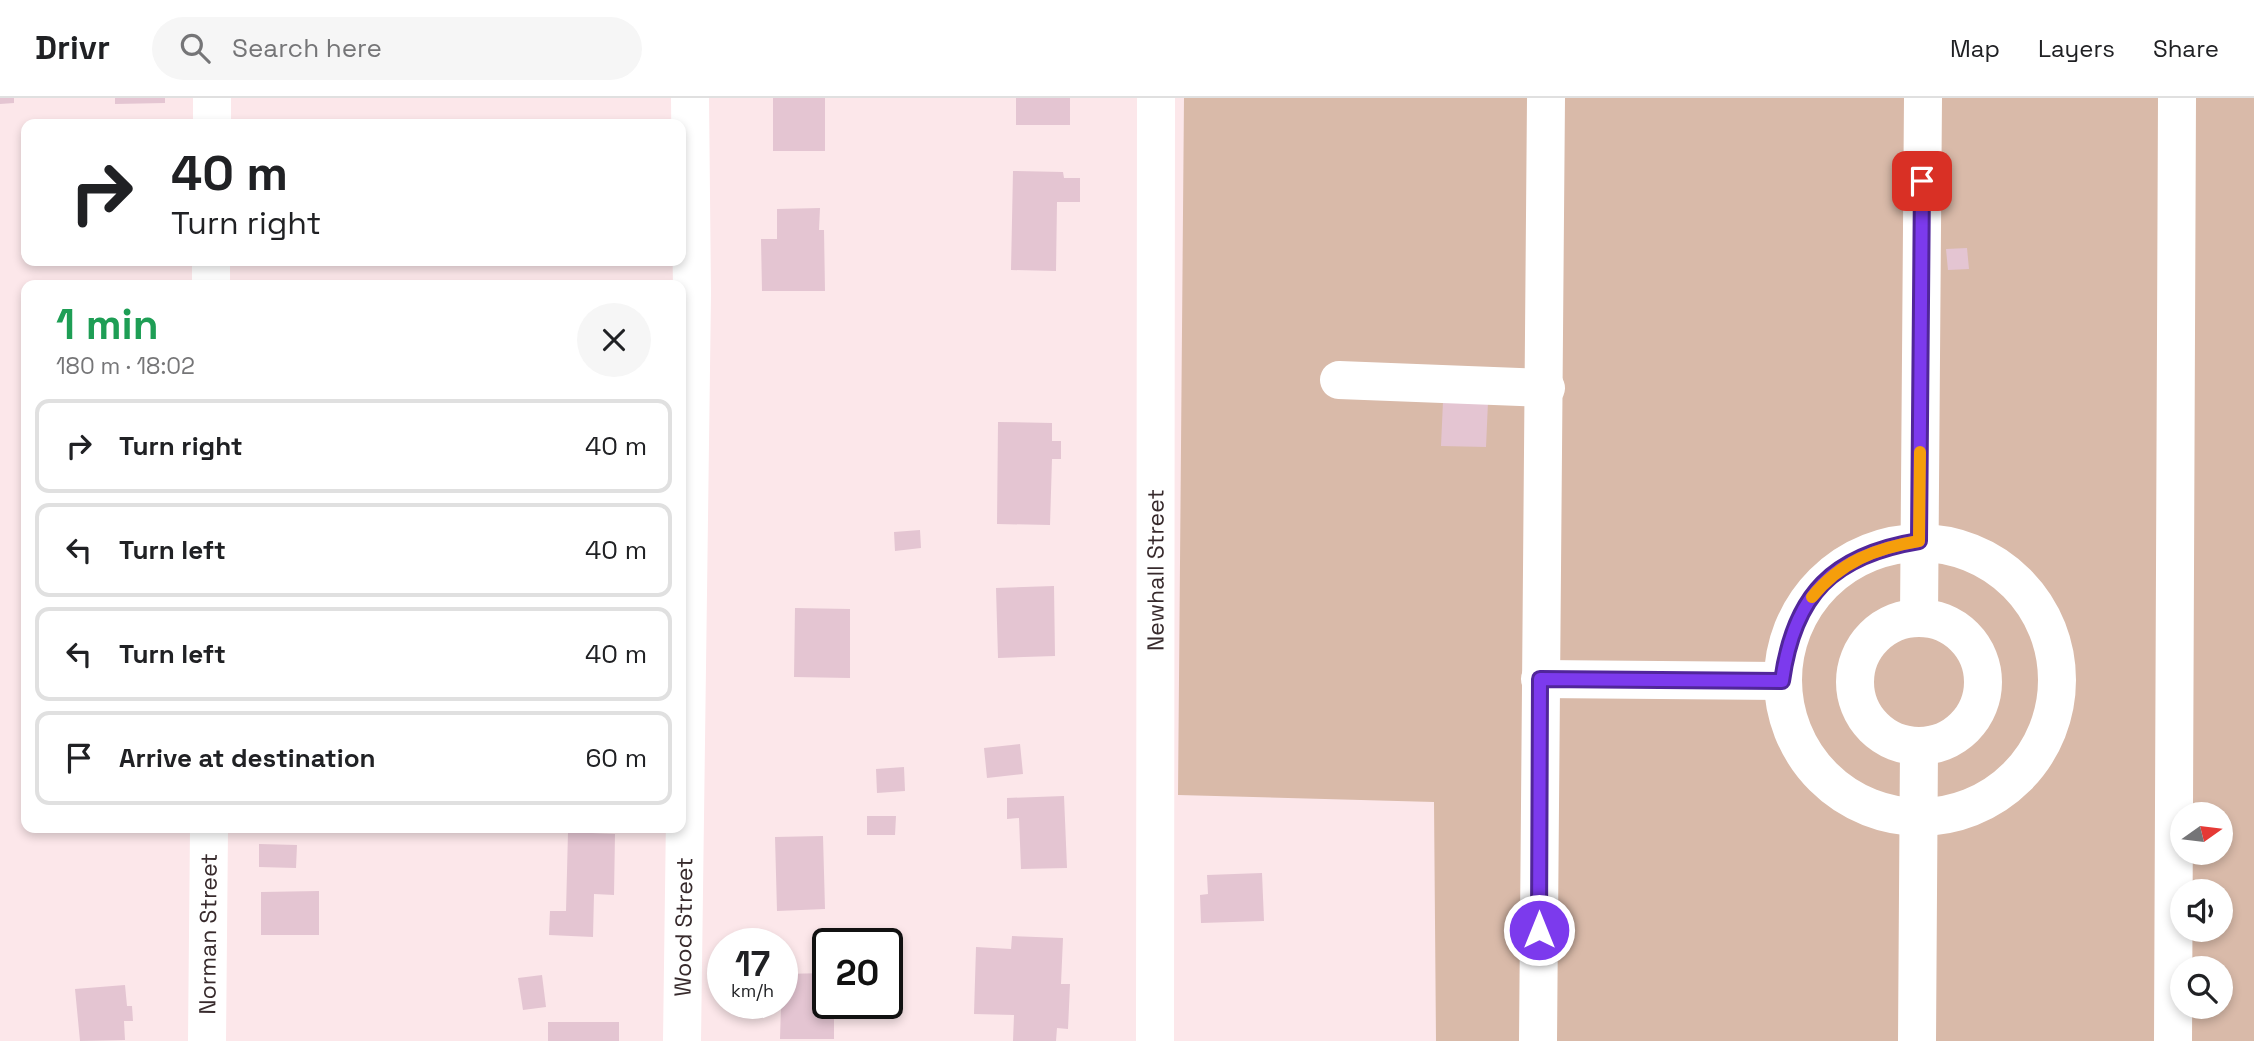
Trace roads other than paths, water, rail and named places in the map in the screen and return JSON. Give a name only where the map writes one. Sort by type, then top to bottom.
[{"type":"street","points":[[212,98],[212,119]]},
{"type":"street","name":"Wood Street","points":[[686,742],[692,294],[690,98]]},
{"type":"street","name":"Newhall Street","points":[[1155,1041],[1156,98]]},
{"type":"street","points":[[1538,1041],[1540,679],[1546,388],[1546,98]]},
{"type":"street","points":[[1919,617],[1923,98]]},
{"type":"street","points":[[2173,1041],[2177,98]]},
{"type":"street","points":[[1339,380],[1546,388]]},
{"type":"street","points":[[1919,541],[1958,548],[1988,561],[2014,580],[2034,606],[2044,625],[2056,666],[2056,699],[2047,730],[2033,758],[2018,774],[1985,801],[1955,813],[1918,818],[1887,814],[1853,800],[1824,779],[1801,750],[1787,717],[1782,681],[1787,644],[1801,610],[1825,581],[1855,559],[1890,546],[1919,541]]},
{"type":"street","points":[[1919,617],[1942,621],[1962,632],[1976,649],[1983,671],[1983,693],[1976,714],[1961,732],[1941,743],[1919,747],[1899,743],[1881,734],[1867,720],[1858,701],[1854,681],[1858,661],[1867,643],[1882,628],[1900,620],[1919,617]]},
{"type":"street","points":[[1540,679],[1782,681]]},
{"type":"street","points":[[1917,1041],[1919,747]]},
{"type":"street","name":"Norman Street","points":[[207,1041],[209,833]]},
{"type":"street","name":"Wood Street","points":[[682,1041],[685,833]]}]
